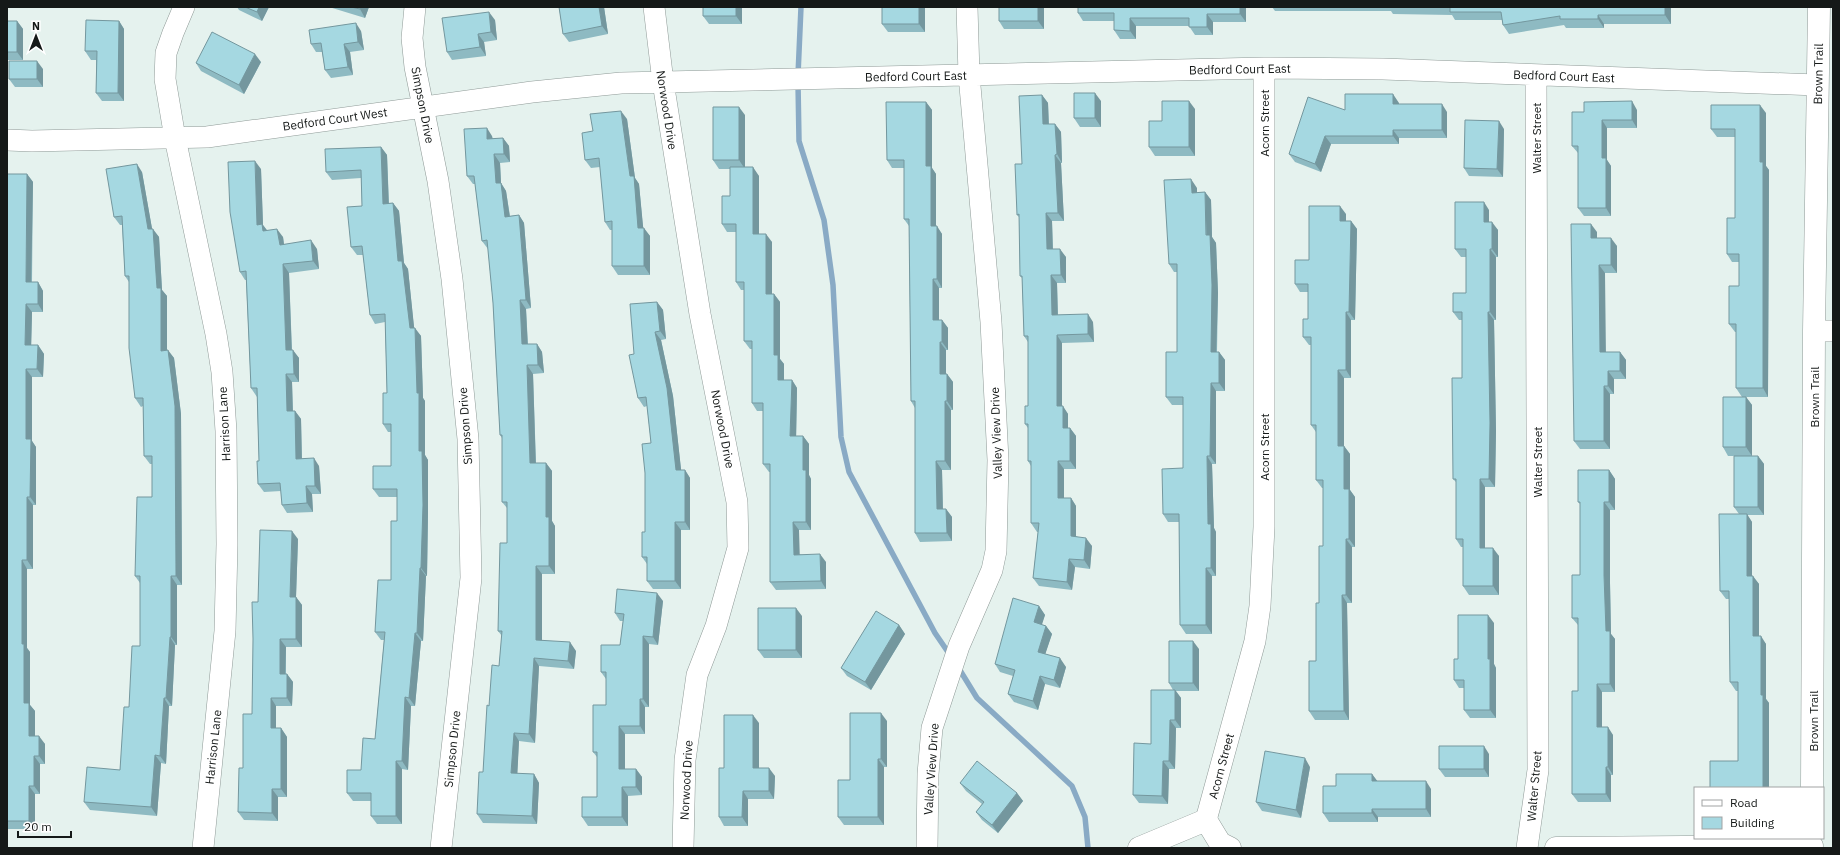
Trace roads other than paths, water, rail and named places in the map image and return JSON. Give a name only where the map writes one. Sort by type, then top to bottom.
[{"type":"street","name":"Harrison Lane","points":[[184,7],[172,33],[166,53],[165,79],[175,138],[216,334],[222,372],[226,431],[227,544],[224,631],[203,848]]},
{"type":"street","name":"Simpson Drive","points":[[415,7],[412,38],[415,68],[438,181],[452,279],[468,439],[471,578],[441,848]]},
{"type":"street","name":"Norwood Drive","points":[[654,7],[663,82],[700,314],[737,502],[738,548],[716,626],[698,675],[695,690],[685,760],[683,848]]},
{"type":"street","name":"Valley View Drive","points":[[927,848],[928,774],[932,728],[959,646],[992,570],[996,551],[998,460],[991,322],[969,75],[967,7]]},
{"type":"street","name":"Brown Trail","points":[[1812,787],[1824,331],[1818,85],[1819,7]]},
{"type":"street","name":"Bedford Court East","points":[[663,82],[1264,68],[1383,69],[1818,85]]},
{"type":"street","name":"Acorn Street","points":[[1206,820],[1255,641],[1260,606],[1264,527],[1264,68]]},
{"type":"street","name":"Walter Street","points":[[1527,848],[1538,770],[1536,75]]},
{"type":"street","name":"Bedford Court West","points":[[7,140],[32,141],[207,137],[532,92],[621,83],[663,82]]},
{"type":"street","points":[[1139,848],[1206,820],[1220,843],[1230,848]]},
{"type":"street","points":[[1556,848],[1812,844]]},
{"type":"waterway","points":[[798,75],[801,7]]},
{"type":"waterway","points":[[798,83],[799,141],[824,220],[833,285],[841,437],[849,472],[935,633],[950,655]]},
{"type":"waterway","points":[[958,667],[977,698],[1072,786],[1085,817],[1088,848]]}]
